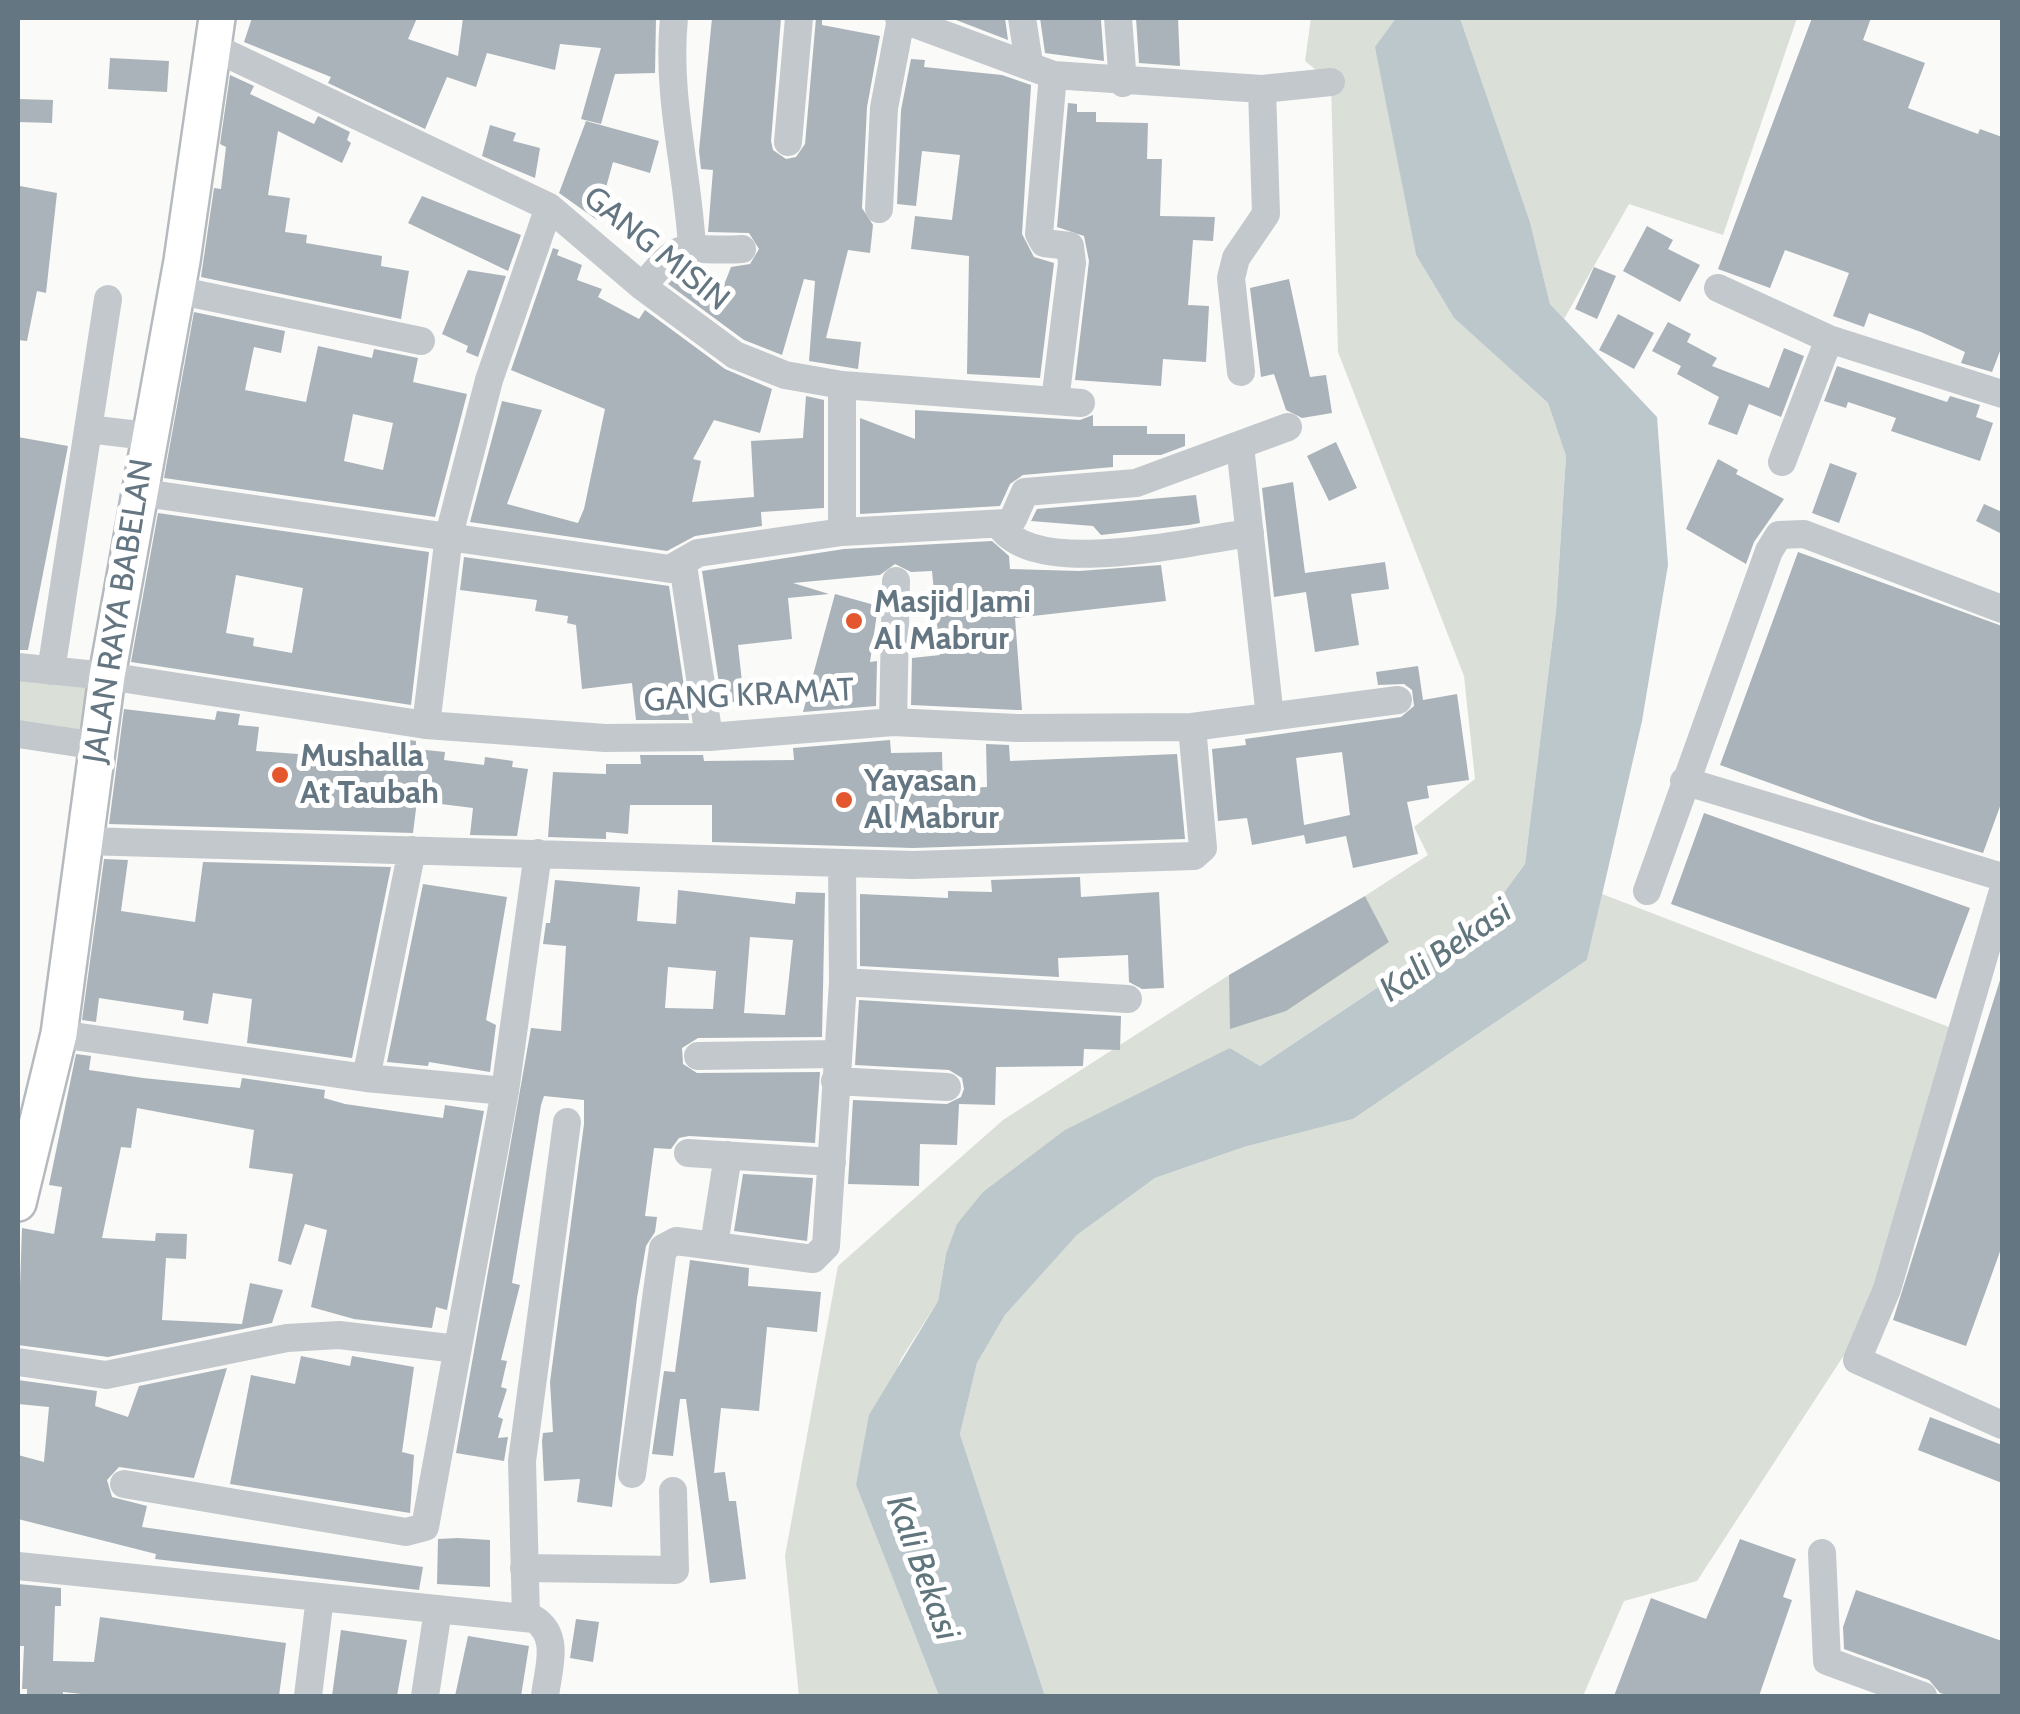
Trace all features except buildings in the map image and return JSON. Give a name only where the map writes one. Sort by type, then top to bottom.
[{"type":"main road","name":"JALAN RAYA BABELAN","points":[[18,1203],[59,1034],[108,676],[137,492],[176,290],[216,33]]},
{"type":"street","points":[[674,18],[670,55],[674,111],[689,199],[692,248]]},
{"type":"street","points":[[788,142],[799,18]]},
{"type":"street","points":[[879,210],[884,108],[900,18],[1041,69],[1123,82],[1262,89],[1331,82]]},
{"type":"street","points":[[1022,18],[1041,69]]},
{"type":"street","points":[[1118,18],[1123,82]]},
{"type":"street","name":"GANG MISIN","points":[[216,33],[549,207],[643,287],[735,355],[784,375],[842,386],[1068,402],[1072,255],[1068,245],[1044,242],[1039,234],[1041,69]]},
{"type":"street","points":[[1240,372],[1231,278],[1236,258],[1266,214],[1262,89]]},
{"type":"street","points":[[426,725],[449,535],[489,380],[549,207]]},
{"type":"street","points":[[643,287],[676,250],[742,250]]},
{"type":"street","points":[[1718,288],[1828,339],[2002,394]]},
{"type":"street","points":[[176,290],[421,340]]},
{"type":"street","points":[[51,671],[108,298]]},
{"type":"street","points":[[1782,462],[1828,339]]},
{"type":"street","points":[[842,386],[842,532]]},
{"type":"street","points":[[137,492],[449,535],[649,568],[684,565],[698,553],[842,532],[998,524],[1013,519],[1025,492],[1124,486],[1288,427]]},
{"type":"street","points":[[88,429],[147,436]]},
{"type":"street","points":[[1240,446],[1270,717]]},
{"type":"street","points":[[998,524],[1024,544],[1076,554],[1250,532]]},
{"type":"street","points":[[1647,890],[1684,781],[1778,535],[1804,534],[2002,609]]},
{"type":"street","points":[[684,565],[709,737]]},
{"type":"street","points":[[893,722],[896,580]]},
{"type":"street","name":"GANG KRAMAT","points":[[18,667],[108,676],[426,725],[586,738],[709,737],[893,722],[1192,727],[1398,700]]},
{"type":"street","points":[[84,841],[914,866],[1194,856],[1203,848],[1192,727]]},
{"type":"street","points":[[18,734],[98,746]]},
{"type":"street","points":[[1684,781],[2002,877]]},
{"type":"street","points":[[366,1078],[412,850]]},
{"type":"street","points":[[124,1484],[420,1531],[428,1520],[505,1091],[538,853]]},
{"type":"street","points":[[632,1474],[661,1252],[676,1241],[807,1259],[819,1256],[826,1246],[844,982],[842,863]]},
{"type":"street","points":[[2002,894],[1887,1288],[1857,1360],[2002,1425]]},
{"type":"street","points":[[844,982],[1128,999]]},
{"type":"street","points":[[59,1034],[366,1078],[505,1091]]},
{"type":"street","points":[[698,1056],[836,1068],[947,1086]]},
{"type":"street","points":[[526,1618],[522,1461],[567,1122]]},
{"type":"street","points":[[688,1152],[832,1162]]},
{"type":"street","points":[[714,1246],[728,1155]]},
{"type":"street","points":[[18,1362],[106,1375],[287,1338],[340,1335],[457,1350]]},
{"type":"street","points":[[524,1568],[674,1570],[672,1492]]},
{"type":"street","points":[[1822,1553],[1822,1631],[1827,1661],[1924,1696]]},
{"type":"street","points":[[18,1566],[526,1618],[543,1625],[551,1640],[545,1696]]},
{"type":"street","points":[[308,1696],[320,1597]]},
{"type":"street","points":[[425,1696],[438,1610]]},
{"type":"shaded area","points":[[1311,18],[1396,18],[1376,47],[1416,255],[1454,318],[1548,403],[1566,456],[1556,611],[1525,864],[1489,913],[1260,1066],[1230,1048],[946,1254],[938,1301],[901,1359],[856,1485],[939,1696],[799,1696],[785,1556],[838,1266],[1003,1120],[1229,975],[1389,942],[1365,896],[1428,855],[1414,827],[1475,779],[1464,676],[1338,352],[1331,82],[1305,61]]},
{"type":"shaded area","points":[[1460,18],[1797,18],[1723,235],[1629,204],[1564,319],[1550,304],[1530,222]]},
{"type":"shaded area","points":[[18,667],[107,676],[98,746],[18,734]]},
{"type":"shaded area","points":[[1602,894],[1962,1032],[1887,1289],[1697,1581],[1624,1601],[1583,1696],[1045,1696],[960,1434],[977,1363],[1005,1315],[1077,1235],[1155,1178],[1244,1147],[1353,1119],[1587,960]]},
{"type":"water","name":"Kali Bekasi","points":[[1396,18],[1460,18],[1530,222],[1550,304],[1657,417],[1668,565],[1642,721],[1587,960],[1353,1119],[1244,1147],[1155,1178],[1077,1235],[1005,1315],[977,1363],[960,1434],[1045,1696],[939,1696],[856,1485],[869,1415],[938,1301],[946,1254],[957,1224],[983,1192],[1065,1130],[1230,1048],[1260,1066],[1489,913],[1525,864],[1556,611],[1566,456],[1548,403],[1454,318],[1416,255],[1375,47]]},
{"type":"place","name":"Masjid Jami Al Mabrur","points":[[854,621]]},
{"type":"place","name":"Mushalla At Taubah","points":[[280,775]]},
{"type":"place","name":"Yayasan Al Mabrur","points":[[844,800]]}]
